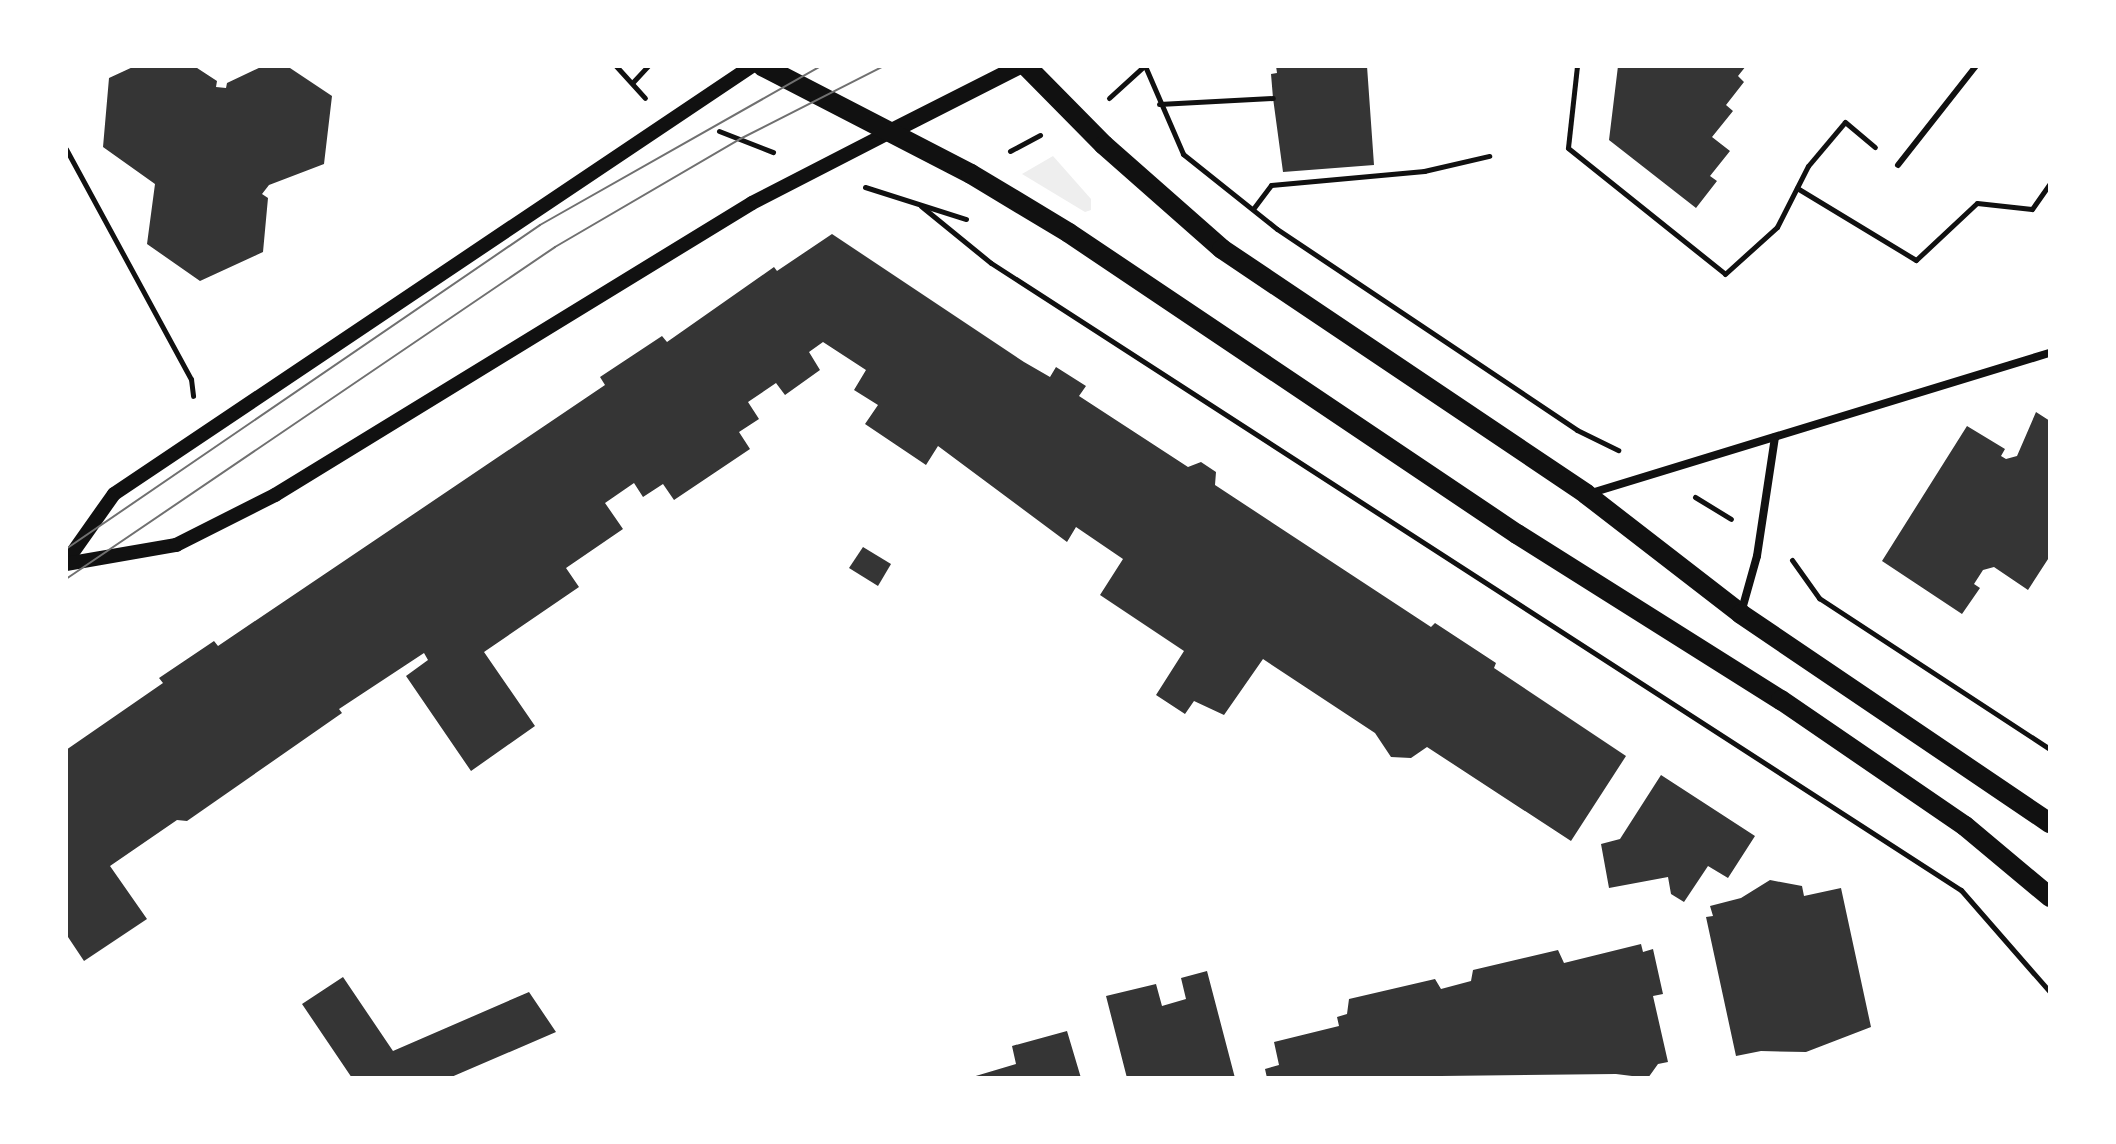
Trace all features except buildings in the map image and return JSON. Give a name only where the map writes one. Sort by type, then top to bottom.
[{"type":"main road","points":[[762,66],[971,174],[1069,233],[1517,534],[1781,700],[1965,826],[2050,897]]},
{"type":"main road","points":[[888,133],[1020,66]]},
{"type":"main road","points":[[1026,66],[1104,145],[1222,249],[1586,494],[1741,614],[2050,823]]},
{"type":"street","points":[[66,563],[114,494],[752,66]]},
{"type":"street","points":[[66,563],[176,545],[275,495],[752,203],[888,133]]},
{"type":"street","points":[[1586,494],[2050,353]]},
{"type":"street","points":[[1741,614],[1757,556],[1775,437]]},
{"type":"lane","points":[[1898,165],[1976,66]]},
{"type":"path","points":[[616,66],[633,82],[648,66]]},
{"type":"path","points":[[1120,92],[1145,66],[1183,154],[1253,209],[1577,430],[1630,455]]},
{"type":"path","points":[[1577,66],[1568,148],[1725,274],[1777,227],[1797,188],[1845,122],[1898,165]]},
{"type":"path","points":[[1159,104],[1273,98]]},
{"type":"path","points":[[998,158],[1034,138]]},
{"type":"path","points":[[66,149],[191,379],[197,439]]},
{"type":"path","points":[[1253,209],[1271,185],[1424,171],[1489,156]]},
{"type":"path","points":[[1797,188],[1916,260],[1977,203],[2032,209],[2050,183]]},
{"type":"path","points":[[861,186],[921,206],[991,263],[1961,890],[2050,992]]},
{"type":"path","points":[[1682,488],[1737,523]]},
{"type":"path","points":[[1786,552],[1819,598],[2050,749]]},
{"type":"shaded area","points":[[1053,156],[1091,199],[1091,210],[1085,212],[1022,174]]},
{"type":"tram line","points":[[66,549],[540,225],[821,66]]},
{"type":"tram line","points":[[66,579],[555,247],[740,139],[884,66]]}]
